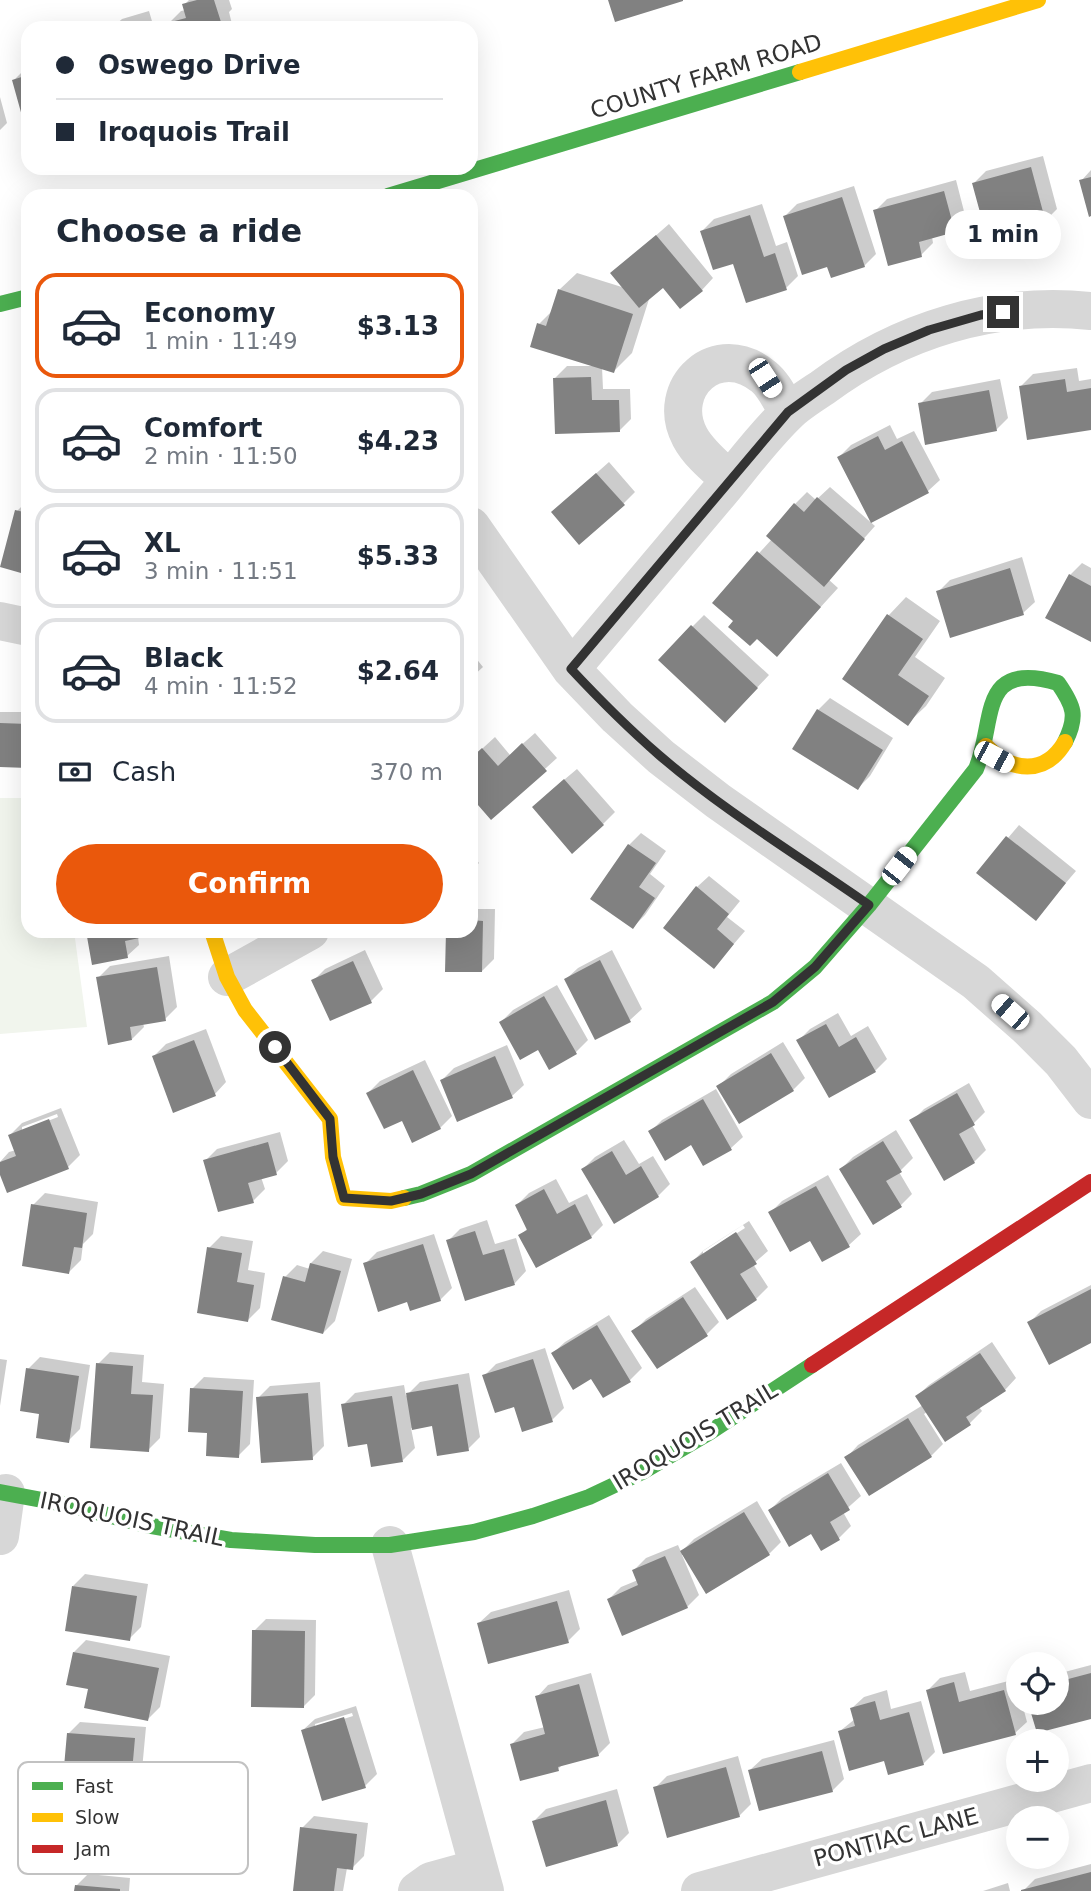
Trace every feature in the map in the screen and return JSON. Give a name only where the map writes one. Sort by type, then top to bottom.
[{"type":"street","name":"COUNTY FARM ROAD","points":[[478,169],[1038,0]]},
{"type":"street","name":"COUNTY FARM ROAD","points":[[411,189],[458,175]]},
{"type":"street","points":[[0,304],[21,299]]},
{"type":"street","points":[[571,669],[788,412],[846,370],[884,349],[929,330],[981,315],[1024,309],[1068,308],[1091,311]]},
{"type":"street","points":[[730,480],[690,437],[685,420],[684,400],[691,384],[702,370],[731,361],[748,367],[765,378],[788,412]]},
{"type":"street","points":[[478,536],[571,669],[617,718],[661,757],[718,801],[976,982],[1061,1061],[1091,1100]]},
{"type":"street","points":[[0,621],[21,626]]},
{"type":"street","points":[[214,938],[227,976],[244,1010],[330,1119],[333,1157],[344,1198],[391,1201],[421,1194],[471,1174],[773,1002],[815,967],[869,905],[976,769],[986,746],[985,724],[991,705],[1000,690],[1011,681],[1028,675],[1058,683],[1069,699],[1075,719],[1067,741],[1051,761],[1031,767],[1013,767],[994,757],[986,746]]},
{"type":"street","points":[[227,976],[297,938]]},
{"type":"street","name":"IROQUOIS TRAIL","points":[[3,1492],[69,1505],[146,1525],[231,1540],[316,1545],[390,1545],[474,1532],[533,1517],[589,1497],[642,1472],[709,1432],[1091,1182]]},
{"type":"street","points":[[0,1536],[3,1492]]},
{"type":"street","points":[[390,1545],[481,1880],[431,1881],[417,1891]]},
{"type":"street","name":"PONTIAC LANE","points":[[700,1891],[1091,1783]]},
{"type":"shaded area","points":[[0,798],[21,798],[21,938],[75,938],[87,1027],[0,1034]]},
{"type":"building","points":[[197,0],[214,0],[221,21],[175,21],[186,18],[182,4]]},
{"type":"building","points":[[608,0],[683,0],[683,1],[615,22]]},
{"type":"building","points":[[21,77],[21,112],[12,80]]},
{"type":"building","points":[[1031,167],[1046,223],[987,238],[972,183]]},
{"type":"building","points":[[1091,177],[1091,216],[1089,217],[1079,180]]},
{"type":"building","points":[[944,191],[955,232],[919,242],[922,257],[888,266],[873,210]]},
{"type":"building","points":[[842,197],[865,267],[831,278],[827,267],[802,275],[783,216]]},
{"type":"building","points":[[750,215],[764,257],[775,253],[787,290],[746,303],[733,264],[713,270],[700,231]]},
{"type":"building","points":[[656,235],[703,291],[680,309],[663,288],[639,308],[610,273]]},
{"type":"building","points":[[558,289],[633,314],[614,373],[530,347],[537,323],[546,326]]},
{"type":"building","points":[[591,377],[592,400],[619,400],[620,432],[555,434],[553,378]]},
{"type":"building","points":[[1065,379],[1067,392],[1091,388],[1091,430],[1027,440],[1019,386]]},
{"type":"building","points":[[989,390],[997,431],[925,445],[918,403]]},
{"type":"building","points":[[878,436],[885,450],[902,441],[929,493],[871,523],[837,457]]},
{"type":"building","points":[[596,473],[625,505],[579,545],[551,512]]},
{"type":"building","points":[[817,497],[865,539],[824,587],[766,536],[794,503],[804,512]]},
{"type":"building","points":[[15,510],[21,511],[21,573],[0,567]]},
{"type":"building","points":[[757,551],[821,607],[777,657],[757,639],[750,646],[728,627],[733,621],[712,603]]},
{"type":"building","points":[[1010,568],[1024,615],[950,638],[936,591]]},
{"type":"building","points":[[1069,574],[1091,586],[1091,642],[1045,618]]},
{"type":"building","points":[[887,614],[923,639],[898,675],[929,696],[908,726],[842,679]]},
{"type":"building","points":[[691,625],[758,688],[725,723],[658,660]]},
{"type":"building","points":[[817,709],[883,750],[858,790],[792,749]]},
{"type":"building","points":[[0,723],[21,724],[21,768],[0,767]]},
{"type":"building","points":[[522,743],[547,771],[491,820],[478,805],[478,752],[482,748],[498,766]]},
{"type":"building","points":[[564,779],[604,825],[572,854],[532,807]]},
{"type":"building","points":[[1006,836],[1066,883],[1036,921],[976,873]]},
{"type":"building","points":[[628,844],[656,863],[639,887],[655,898],[633,929],[590,899]]},
{"type":"building","points":[[696,886],[729,914],[717,929],[734,944],[714,969],[663,928]]},
{"type":"building","points":[[478,921],[483,921],[482,972],[445,972],[446,938],[478,938]]},
{"type":"building","points":[[87,938],[140,938],[125,941],[128,958],[92,965]]},
{"type":"building","points":[[600,960],[631,1022],[595,1040],[564,979]]},
{"type":"building","points":[[353,961],[372,1003],[330,1021],[311,980]]},
{"type":"building","points":[[157,967],[166,1021],[130,1027],[132,1040],[108,1045],[96,977]]},
{"type":"building","points":[[544,996],[577,1054],[549,1070],[538,1050],[520,1060],[499,1022]]},
{"type":"building","points":[[826,1024],[839,1047],[856,1037],[876,1072],[829,1098],[796,1040]]},
{"type":"building","points":[[194,1040],[216,1096],[173,1113],[152,1056]]},
{"type":"building","points":[[771,1053],[794,1091],[739,1124],[716,1086]]},
{"type":"building","points":[[495,1056],[513,1098],[457,1122],[440,1080]]},
{"type":"building","points":[[413,1070],[441,1129],[412,1143],[402,1121],[384,1129],[366,1093]]},
{"type":"building","points":[[957,1093],[975,1125],[959,1134],[975,1163],[944,1181],[909,1120]]},
{"type":"building","points":[[703,1099],[732,1150],[703,1166],[691,1145],[665,1161],[648,1131]]},
{"type":"building","points":[[49,1119],[69,1169],[7,1193],[0,1175],[0,1162],[16,1156],[8,1135]]},
{"type":"building","points":[[883,1141],[902,1172],[886,1181],[902,1207],[873,1225],[839,1169]]},
{"type":"building","points":[[268,1142],[277,1175],[248,1183],[254,1203],[218,1212],[203,1160]]},
{"type":"building","points":[[612,1151],[626,1175],[641,1166],[659,1197],[614,1224],[581,1169]]},
{"type":"building","points":[[816,1186],[850,1247],[822,1262],[810,1241],[790,1252],[768,1212]]},
{"type":"building","points":[[544,1189],[557,1214],[575,1204],[592,1238],[536,1268],[518,1235],[527,1230],[515,1205]]},
{"type":"building","points":[[31,1204],[87,1213],[82,1248],[74,1247],[69,1274],[22,1266]]},
{"type":"building","points":[[475,1231],[483,1255],[504,1249],[515,1285],[465,1301],[446,1240]]},
{"type":"building","points":[[736,1232],[757,1264],[740,1274],[757,1300],[727,1320],[690,1262]]},
{"type":"building","points":[[423,1244],[441,1301],[410,1311],[407,1302],[378,1312],[363,1263]]},
{"type":"building","points":[[207,1247],[242,1253],[237,1282],[254,1285],[248,1322],[197,1313]]},
{"type":"building","points":[[310,1263],[341,1271],[323,1334],[271,1320],[283,1276],[305,1282]]},
{"type":"building","points":[[1091,1289],[1091,1343],[1049,1365],[1027,1322]]},
{"type":"building","points":[[683,1297],[708,1336],[657,1369],[631,1331]]},
{"type":"building","points":[[597,1325],[631,1382],[603,1398],[591,1379],[573,1390],[551,1353]]},
{"type":"building","points":[[980,1353],[1006,1391],[966,1417],[971,1425],[945,1442],[915,1396]]},
{"type":"building","points":[[533,1359],[553,1422],[522,1432],[514,1407],[495,1413],[482,1375]]},
{"type":"building","points":[[96,1363],[133,1366],[131,1394],[153,1395],[149,1452],[90,1448]]},
{"type":"building","points":[[26,1368],[79,1376],[69,1443],[36,1438],[39,1414],[20,1411]]},
{"type":"building","points":[[458,1384],[469,1451],[437,1456],[432,1426],[412,1430],[406,1393]]},
{"type":"building","points":[[190,1388],[243,1391],[239,1458],[206,1456],[207,1433],[188,1432]]},
{"type":"building","points":[[308,1393],[313,1460],[261,1463],[256,1397]]},
{"type":"building","points":[[392,1396],[403,1462],[371,1467],[367,1444],[348,1447],[341,1404]]},
{"type":"building","points":[[908,1418],[932,1457],[869,1496],[844,1457]]},
{"type":"building","points":[[828,1473],[850,1510],[830,1522],[840,1540],[821,1551],[811,1534],[789,1547],[768,1510]]},
{"type":"building","points":[[744,1512],[770,1555],[706,1594],[680,1551]]},
{"type":"building","points":[[665,1556],[688,1608],[622,1636],[607,1599],[638,1585],[632,1570]]},
{"type":"building","points":[[72,1586],[137,1596],[130,1641],[65,1631]]},
{"type":"building","points":[[557,1601],[569,1643],[488,1664],[477,1623]]},
{"type":"building","points":[[252,1630],[305,1631],[304,1708],[251,1707]]},
{"type":"building","points":[[73,1652],[159,1668],[148,1721],[84,1708],[88,1689],[66,1685]]},
{"type":"building","points":[[1091,1673],[1091,1719],[1052,1729],[1036,1729],[1032,1715],[1069,1715],[1069,1679]]},
{"type":"building","points":[[954,1682],[959,1702],[1004,1690],[1006,1715],[1011,1715],[1014,1729],[1006,1729],[1006,1738],[943,1754],[926,1690]]},
{"type":"building","points":[[579,1684],[599,1756],[558,1767],[559,1771],[520,1781],[510,1744],[545,1734],[535,1696]]},
{"type":"building","points":[[875,1701],[880,1720],[909,1712],[924,1765],[888,1775],[884,1761],[849,1771],[838,1731],[855,1726],[850,1708]]},
{"type":"building","points":[[344,1717],[366,1788],[322,1801],[301,1730]]},
{"type":"building","points":[[67,1733],[135,1738],[133,1762],[64,1762]]},
{"type":"building","points":[[822,1751],[833,1792],[759,1811],[748,1770]]},
{"type":"building","points":[[726,1767],[740,1817],[667,1838],[653,1787]]},
{"type":"building","points":[[606,1800],[618,1846],[546,1867],[532,1821]]},
{"type":"building","points":[[300,1827],[357,1834],[353,1870],[337,1868],[334,1891],[293,1891]]},
{"type":"building","points":[[1091,1872],[1091,1891],[1021,1891],[1021,1890]]},
{"type":"building","points":[[75,1885],[120,1889],[120,1891],[74,1891]]},
{"type":"traffic: fast","points":[[478,169],[800,72]]},
{"type":"traffic: fast","points":[[411,189],[458,175]]},
{"type":"traffic: fast","points":[[0,304],[21,299]]},
{"type":"traffic: fast","points":[[404,1198],[471,1174],[773,1002],[815,967],[869,905],[976,769],[994,699],[1002,687],[1014,680],[1032,678],[1058,683],[1068,698],[1073,718],[1065,742]]},
{"type":"traffic: fast","points":[[0,1492],[69,1505],[146,1525],[231,1540],[315,1545],[390,1545],[474,1532],[589,1497],[642,1472],[710,1432],[812,1365]]},
{"type":"traffic: slow","points":[[800,72],[1038,0]]},
{"type":"traffic: slow","points":[[986,746],[1006,761],[1027,766],[1048,761],[1065,742]]},
{"type":"traffic: slow","points":[[214,938],[227,977],[245,1010],[330,1119],[333,1157],[344,1198],[391,1201],[404,1198]]},
{"type":"traffic: jam","points":[[812,1365],[1091,1182]]},
{"type":"route","points":[[275,1047],[330,1119],[333,1157],[344,1198],[391,1201],[448,1185],[471,1174],[773,1002],[815,967],[869,905],[718,801],[661,757],[617,718],[571,669],[788,412],[846,370],[884,349],[929,330],[981,315],[1003,312]]}]
